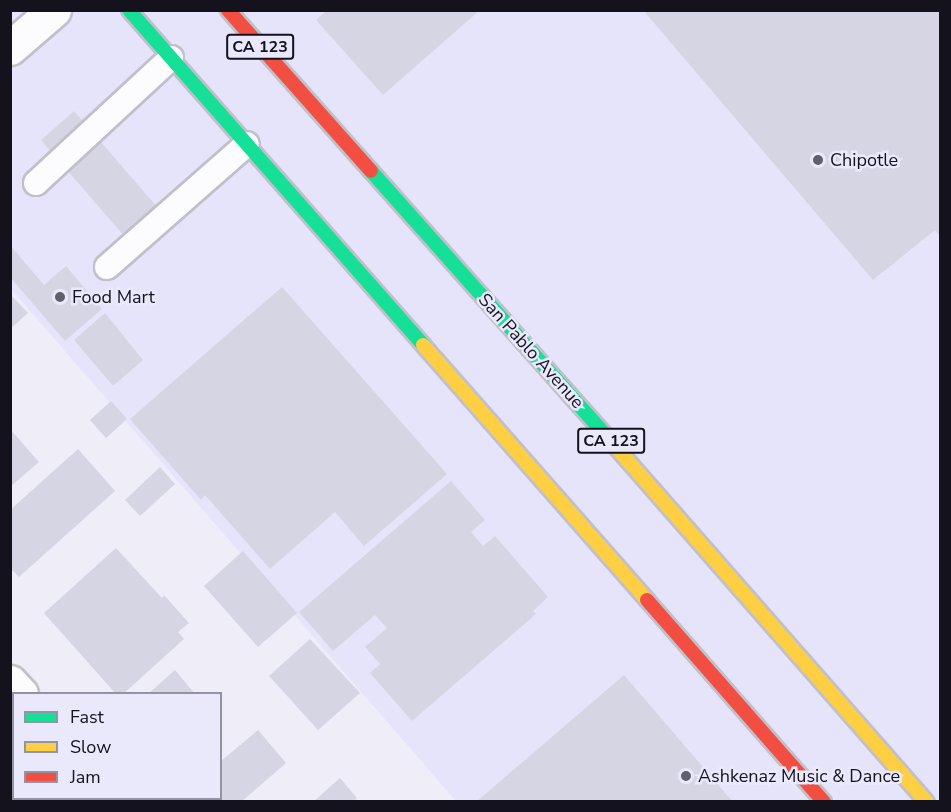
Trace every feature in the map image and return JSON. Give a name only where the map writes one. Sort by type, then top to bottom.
[{"type":"main road","points":[[129,10],[824,801]]},
{"type":"main road","name":"San Pablo Avenue","points":[[228,10],[704,545],[927,801]]},
{"type":"street","points":[[10,48],[54,10]]},
{"type":"lane","points":[[36,183],[171,58]]},
{"type":"lane","points":[[107,267],[247,144]]},
{"type":"shaded area","points":[[10,11],[940,11],[940,801],[456,801],[11,289]]},
{"type":"building","points":[[327,10],[480,10],[383,95],[316,20]]},
{"type":"building","points":[[643,10],[940,10],[940,237],[935,230],[873,280]]},
{"type":"building","points":[[74,111],[171,223],[138,252],[41,140]]},
{"type":"building","name":"Food Mart","points":[[10,245],[44,285],[66,266],[102,309],[65,341],[10,277]]},
{"type":"building","points":[[282,287],[447,474],[364,546],[335,512],[270,569],[205,495],[201,500],[130,419]]},
{"type":"building","points":[[10,294],[28,313],[10,329]]},
{"type":"building","points":[[105,313],[143,360],[113,386],[74,340]]},
{"type":"building","points":[[111,401],[127,419],[106,438],[90,420]]},
{"type":"building","points":[[10,429],[39,462],[10,487]]},
{"type":"building","points":[[78,449],[115,491],[19,577],[10,568],[10,510]]},
{"type":"building","points":[[160,467],[175,484],[140,516],[125,500]]},
{"type":"building","points":[[451,481],[485,520],[471,532],[483,546],[495,536],[548,597],[533,611],[536,614],[412,721],[370,673],[380,664],[365,647],[387,628],[375,615],[333,651],[299,612]]},
{"type":"building","points":[[116,548],[162,598],[164,595],[189,623],[178,632],[184,639],[125,692],[114,692],[44,613]]},
{"type":"building","points":[[243,551],[297,613],[258,647],[204,586]]},
{"type":"building","points":[[310,639],[360,693],[318,730],[269,676]]},
{"type":"building","points":[[175,670],[193,692],[150,692]]},
{"type":"building","points":[[624,675],[733,802],[476,802]]},
{"type":"building","points":[[258,730],[286,763],[241,802],[210,802],[209,800],[222,800],[222,760]]},
{"type":"building","points":[[340,778],[357,798],[353,802],[313,802]]},
{"type":"traffic: fast","points":[[129,10],[423,345]]},
{"type":"traffic: fast","points":[[371,171],[614,445]]},
{"type":"traffic: slow","points":[[423,345],[647,600]]},
{"type":"traffic: slow","points":[[614,445],[927,802]]},
{"type":"traffic: jam","points":[[228,10],[371,171]]},
{"type":"traffic: jam","points":[[647,600],[824,802]]},
{"type":"place","name":"Chipotle","points":[[818,160]]},
{"type":"place","name":"Food Mart","points":[[60,297]]},
{"type":"place","name":"Ashkenaz Music & Dance","points":[[686,776]]}]
